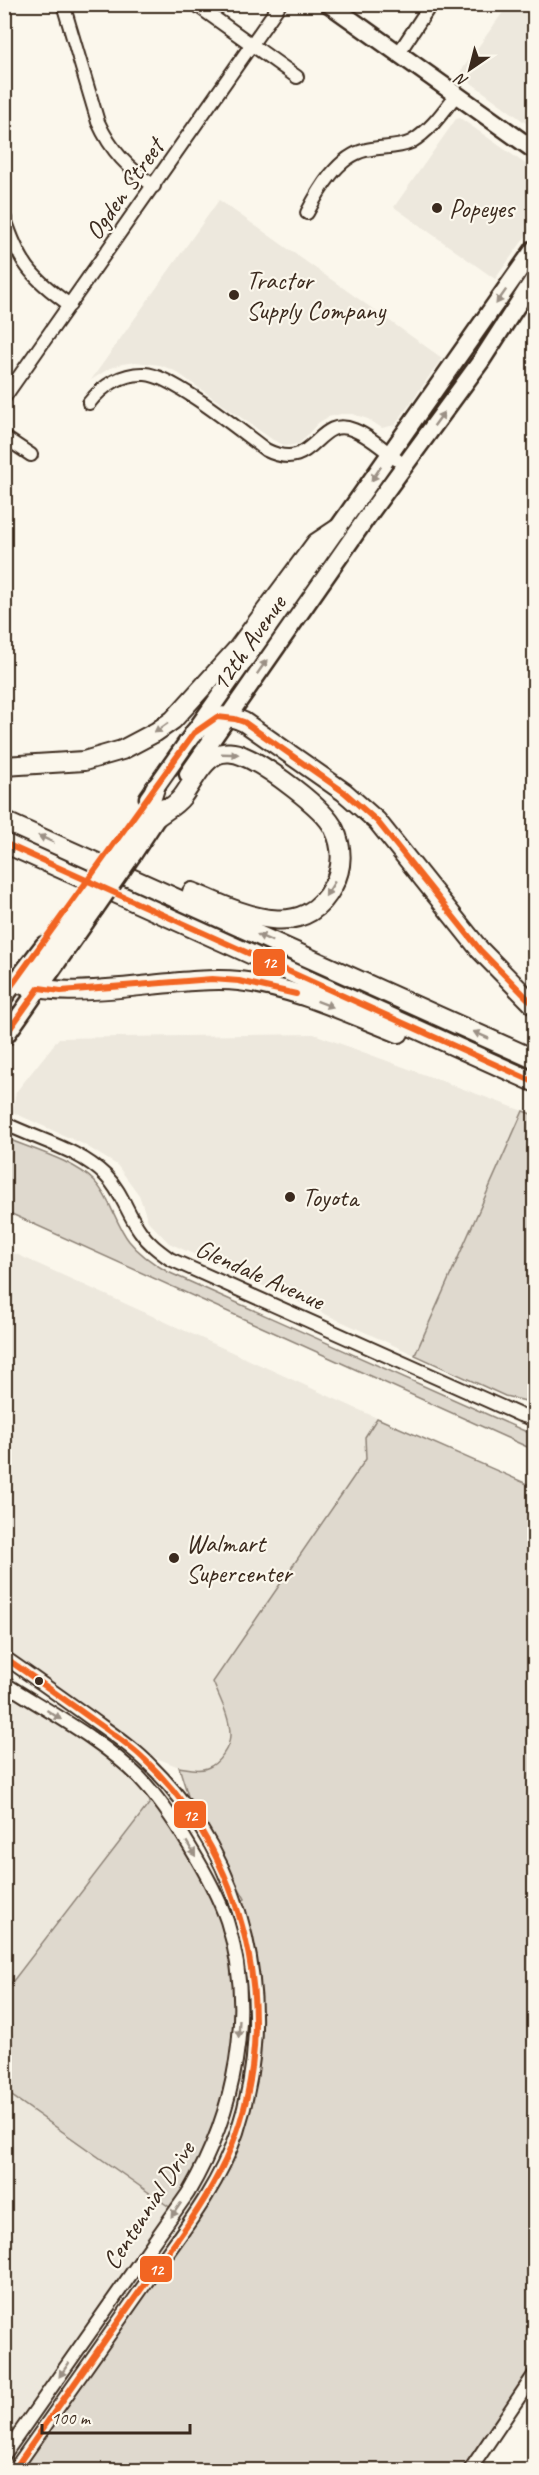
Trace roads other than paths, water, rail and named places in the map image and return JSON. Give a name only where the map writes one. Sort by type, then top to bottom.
[{"type":"highway","points":[[4,766],[84,761],[123,750],[156,732],[187,705],[238,648],[316,543],[337,528]]},
{"type":"highway","points":[[194,733],[220,715],[229,715],[246,723],[344,792],[377,821],[480,950],[534,1005]]},
{"type":"highway","points":[[88,858],[158,878],[232,908],[271,920],[291,919],[310,911],[330,892],[338,875],[340,845],[326,815],[254,762],[233,753],[216,755],[201,770],[181,800],[157,817]]},
{"type":"highway","points":[[39,988],[34,978],[38,968],[124,849],[147,813],[155,788]]},
{"type":"highway","points":[[4,821],[534,1059]]},
{"type":"highway","points":[[4,843],[534,1084]]},
{"type":"highway","points":[[8,986],[61,992],[212,979],[240,981],[305,997],[534,1084]]},
{"type":"main road","points":[[330,4],[534,150]]},
{"type":"main road","name":"12th Avenue","points":[[155,788],[534,249]]},
{"type":"main road","name":"12th Avenue","points":[[124,849],[157,817],[481,361],[534,279]]},
{"type":"main road","points":[[8,986],[85,905]]},
{"type":"main road","points":[[4,1038],[39,988]]},
{"type":"street","points":[[63,4],[98,122],[106,140],[131,170],[154,186]]},
{"type":"street","points":[[195,4],[297,77]]},
{"type":"street","name":"Ogden Street","points":[[4,398],[280,4]]},
{"type":"street","points":[[398,54],[431,4]]},
{"type":"street","points":[[308,213],[315,198],[347,159],[365,150],[400,146],[412,141],[435,122],[456,95]]},
{"type":"street","points":[[4,216],[14,247],[24,264],[48,290],[70,305]]},
{"type":"street","points":[[88,403],[111,383],[134,375],[147,374],[175,386],[279,457],[292,458],[304,453],[322,435],[333,429],[344,428],[354,430],[405,466]]},
{"type":"street","points":[[4,437],[31,455]]},
{"type":"street","name":"Glendale Avenue","points":[[4,1123],[78,1157],[105,1175],[120,1193],[140,1231],[150,1243],[170,1259],[520,1415],[534,1419]]},
{"type":"street","name":"Centennial Drive","points":[[4,1657],[134,1749],[153,1768],[189,1812],[225,1871],[238,1903],[253,1970],[255,2039],[252,2073],[246,2100],[237,2133],[220,2171],[194,2216],[14,2470]]},
{"type":"street","name":"Centennial Drive","points":[[4,1683],[108,1750],[138,1776],[179,1829],[201,1864],[227,1921],[237,1970],[239,2028],[234,2071],[216,2138],[188,2193],[4,2455]]},
{"type":"street","points":[[220,2171],[218,2160],[239,2102],[234,2071]]},
{"type":"street","points":[[470,2470],[534,2375]]},
{"type":"place","name":"Popeyes","points":[[437,208]]},
{"type":"place","name":"Tractor Supply Company","points":[[234,295]]},
{"type":"place","name":"Toyota","points":[[290,1197]]},
{"type":"place","name":"Walmart Supercenter","points":[[174,1558]]}]
